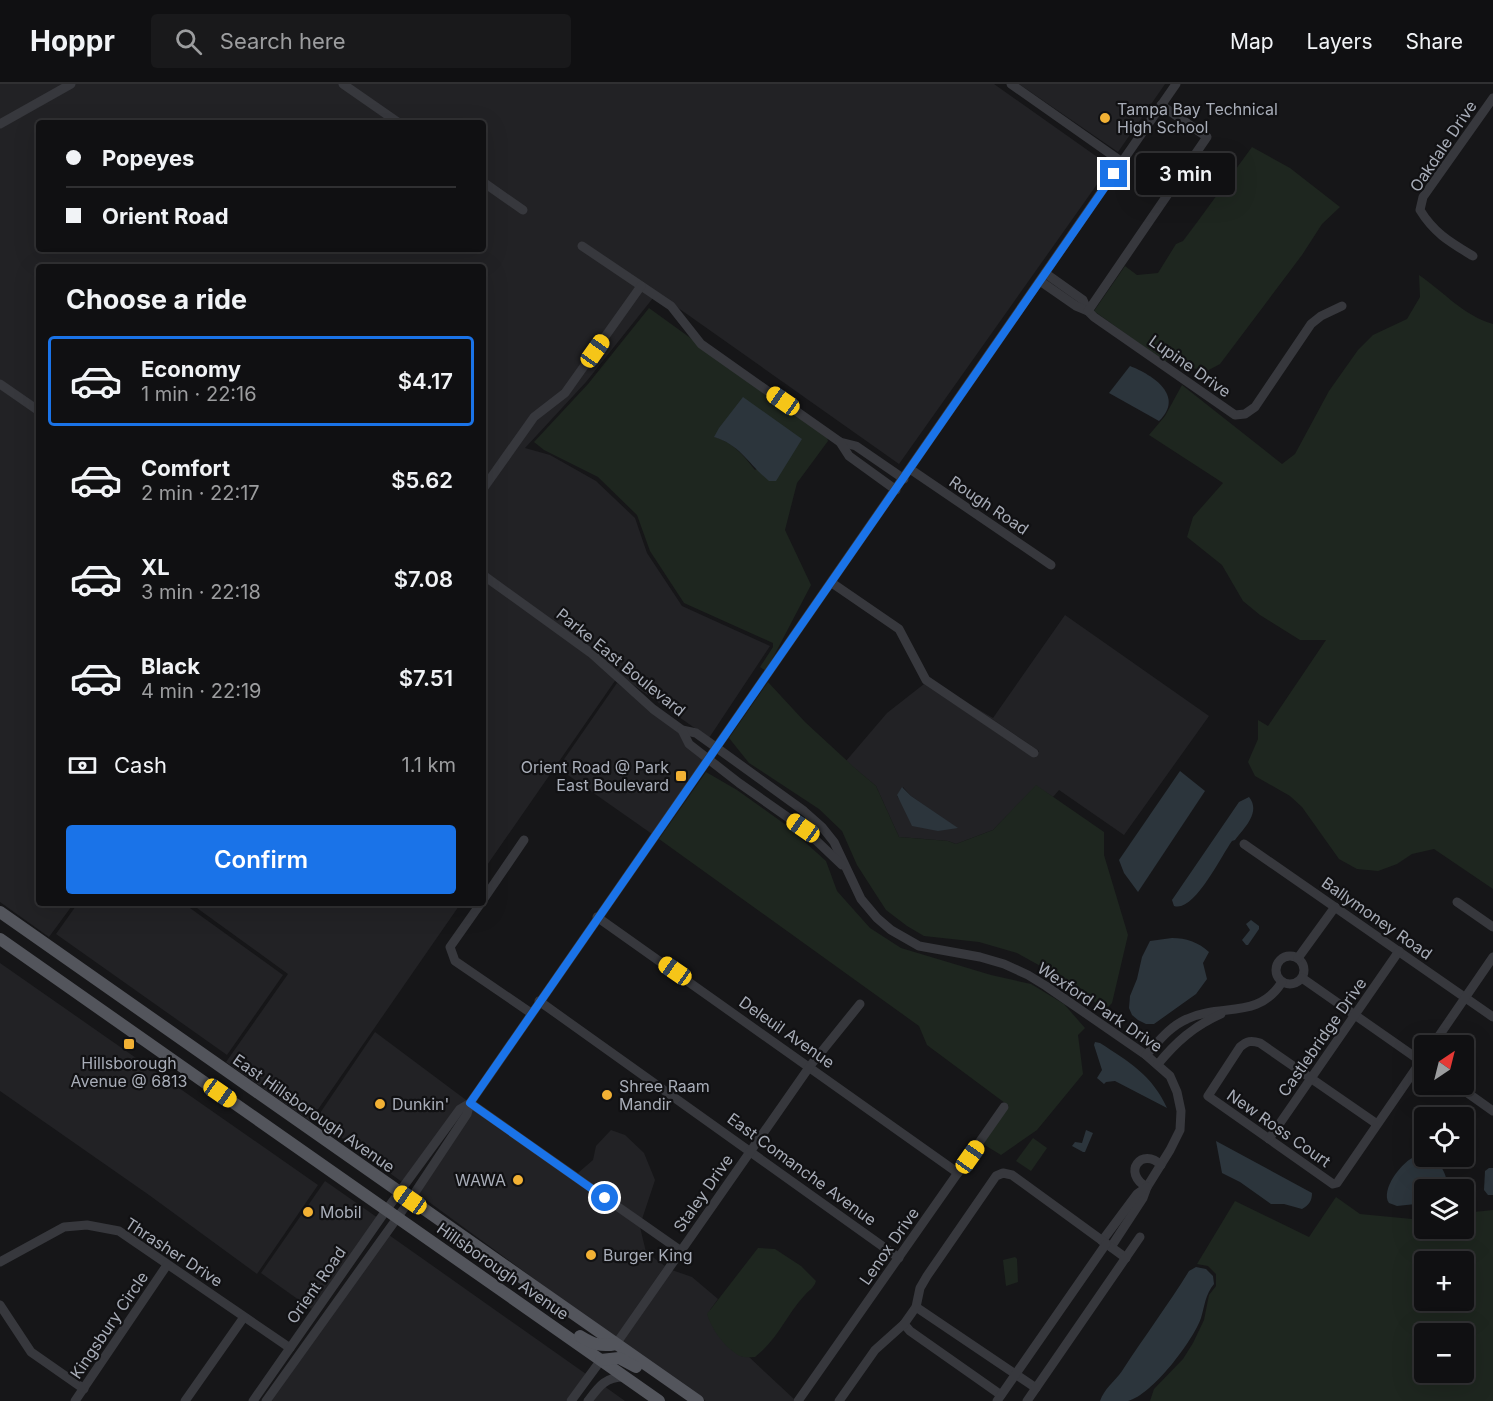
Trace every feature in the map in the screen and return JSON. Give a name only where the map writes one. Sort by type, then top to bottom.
[{"type":"main road","name":"East Hillsborough Avenue","points":[[0,912],[695,1399]]},
{"type":"main road","points":[[0,939],[387,1209]]},
{"type":"main road","points":[[27,958],[39,940]]},
{"type":"main road","points":[[155,1048],[168,1030]]},
{"type":"main road","name":"Hillsborough Avenue","points":[[387,1209],[659,1401]]},
{"type":"main road","points":[[523,1305],[549,1314],[594,1344],[604,1346],[616,1344]]},
{"type":"main road","points":[[601,1360],[614,1357],[624,1359],[672,1390],[695,1399]]},
{"type":"street","points":[[0,124],[71,84]]},
{"type":"street","points":[[344,84],[395,120]]},
{"type":"street","points":[[1011,84],[1122,162]]},
{"type":"street","name":"Orient Road","points":[[266,1401],[410,1200],[467,1114],[470,1103],[539,1001],[832,583],[1176,84]]},
{"type":"street","name":"Oakdale Drive","points":[[1473,256],[1445,239],[1430,226],[1420,210],[1423,197],[1493,98]]},
{"type":"street","points":[[1042,277],[1083,300],[1088,310],[1207,137],[1161,105]]},
{"type":"street","points":[[486,184],[523,210]]},
{"type":"street","points":[[582,246],[671,306],[701,344],[840,442],[856,446],[904,479]]},
{"type":"street","points":[[486,485],[534,417],[565,393],[641,286]]},
{"type":"street","name":"Lupine Drive","points":[[1088,310],[1094,317],[1229,412],[1240,415],[1250,412],[1255,407],[1311,324],[1321,316],[1342,306]]},
{"type":"street","points":[[0,384],[36,409]]},
{"type":"street","points":[[840,442],[849,456],[896,489]]},
{"type":"street","name":"Rough Road","points":[[910,469],[1051,566]]},
{"type":"street","name":"Parke East Boulevard","points":[[486,577],[591,653],[653,709],[682,730],[696,733],[717,748]]},
{"type":"street","points":[[832,583],[899,629],[926,680],[1034,753]]},
{"type":"street","name":"Parke East Boulevard","points":[[682,730],[689,744],[709,760]]},
{"type":"street","name":"Wexford Park Drive","points":[[717,748],[804,811],[822,827],[834,842],[861,899],[891,930],[919,946],[980,957],[1004,964],[1028,975],[1158,1064],[1170,1076],[1177,1092],[1181,1111],[1180,1130],[1161,1165],[1147,1187],[1137,1194],[1107,1244],[999,1398]]},
{"type":"street","name":"Wexford Park Drive","points":[[709,760],[803,828],[845,868]]},
{"type":"street","points":[[486,895],[524,840]]},
{"type":"street","name":"Ballymoney Road","points":[[1244,844],[1493,1017]]},
{"type":"street","points":[[1457,902],[1493,927]]},
{"type":"street","points":[[479,906],[450,947],[455,961],[531,1013]]},
{"type":"street","points":[[1298,958],[1335,907]]},
{"type":"street","name":"Deleuil Avenue","points":[[597,917],[958,1173]]},
{"type":"street","name":"Castlebridge Drive","points":[[1269,1139],[1399,951]]},
{"type":"street","points":[[1288,956],[1298,958],[1304,967],[1302,978],[1293,984],[1282,981],[1276,972],[1279,962],[1288,956]]},
{"type":"street","points":[[1439,1035],[1493,957]]},
{"type":"street","points":[[1302,978],[1414,1054]]},
{"type":"street","points":[[1146,1055],[1178,1024],[1199,1014],[1261,1004],[1276,991],[1282,981]]},
{"type":"street","name":"East Comanche Avenue","points":[[539,1001],[751,1150],[899,1258]]},
{"type":"street","name":"Staley Drive","points":[[616,1344],[810,1066],[860,1004]]},
{"type":"street","points":[[1158,1064],[1188,1032],[1228,1011]]},
{"type":"street","name":"New Ross Court","points":[[1311,1079],[1260,1043],[1252,1040],[1240,1047],[1208,1096],[1333,1184],[1337,1183],[1377,1124]]},
{"type":"street","points":[[1311,1079],[1377,1124],[1414,1074]]},
{"type":"street","points":[[1470,1095],[1490,1109],[1493,1097]]},
{"type":"street","points":[[470,1103],[681,1251]]},
{"type":"street","name":"Orient Road","points":[[253,1401],[399,1192],[460,1109],[470,1103]]},
{"type":"street","name":"Lenox Drive","points":[[798,1401],[1004,1107]]},
{"type":"street","points":[[1147,1187],[1136,1178],[1134,1171],[1136,1164],[1142,1159],[1149,1158],[1161,1165]]},
{"type":"street","points":[[839,1401],[875,1350],[904,1324],[916,1307],[920,1288],[927,1276],[996,1176],[1003,1173],[1012,1175],[1126,1258]]},
{"type":"street","name":"Thrasher Drive","points":[[0,1262],[64,1227],[87,1225],[119,1231],[290,1348]]},
{"type":"street","points":[[1027,1401],[1140,1237]]},
{"type":"street","name":"Kingsbury Circle","points":[[75,1401],[167,1265]]},
{"type":"street","points":[[0,1305],[31,1352],[84,1389]]},
{"type":"street","points":[[916,1307],[1036,1388]]},
{"type":"street","points":[[185,1401],[244,1317]]},
{"type":"street","points":[[904,1324],[910,1331],[999,1398]]},
{"type":"street","points":[[571,1401],[601,1360]]},
{"type":"street","points":[[588,1401],[603,1382],[612,1378],[626,1377]]},
{"type":"shaded area","points":[[0,84],[994,84],[1110,166],[899,464],[657,293],[586,382],[525,448],[550,455],[596,481],[635,518],[647,553],[682,606],[770,646],[709,738],[619,675],[486,867],[486,264],[36,264],[36,906],[72,906],[49,937],[0,902]]},
{"type":"shaded area","name":"Tampa Bay Technical High School","points":[[1019,84],[1165,84],[1118,152]]},
{"type":"shaded area","points":[[1252,147],[1290,168],[1340,207],[1322,224],[1302,255],[1220,364],[1205,372],[1179,363],[1170,356],[1165,362],[1094,311],[1125,266],[1137,275],[1158,273],[1176,244],[1183,241]]},
{"type":"shaded area","points":[[1419,275],[1463,309],[1493,324],[1493,889],[1434,849],[1412,854],[1397,864],[1378,871],[1357,869],[1339,859],[1302,807],[1290,796],[1255,776],[1248,762],[1258,739],[1258,720],[1268,726],[1326,640],[1300,640],[1260,615],[1243,601],[1222,565],[1187,537],[1193,517],[1223,483],[1149,435],[1165,416],[1182,385],[1282,464],[1295,454],[1329,391],[1358,350],[1373,335],[1407,319],[1420,297]]},
{"type":"shaded area","points":[[649,308],[827,437],[828,441],[797,483],[785,530],[811,585],[766,671],[760,667],[773,647],[773,643],[684,603],[650,551],[637,515],[598,477],[544,450],[534,442],[588,384]],"holes":[[[715,437],[801,439],[755,470],[733,446]]]},
{"type":"shaded area","points":[[1130,366],[1156,381],[1167,395],[1169,403],[1159,421],[1109,393]]},
{"type":"shaded area","points":[[743,397],[802,439],[776,481],[769,481],[738,450],[714,437]]},
{"type":"shaded area","points":[[1065,615],[1209,716],[1124,835],[1059,790],[1053,797],[1036,786],[993,830],[956,844],[948,841],[899,837],[876,786],[846,761],[887,713],[924,684],[1035,758],[1039,751],[971,705],[993,718]],"holes":[[[903,787],[911,796],[957,828],[903,805],[897,796]]]},
{"type":"shaded area","points":[[768,682],[805,722],[876,786],[899,837],[948,841],[956,844],[993,830],[1036,785],[1104,832],[1104,855],[1128,935],[1112,1003],[1104,1011],[1080,988],[1017,953],[979,942],[924,936],[886,910],[857,865],[842,831],[819,809],[749,763],[729,738]]},
{"type":"shaded area","points":[[617,683],[679,731],[704,761],[652,834],[558,768]]},
{"type":"shaded area","points":[[1180,771],[1205,791],[1138,892],[1124,873],[1119,860]]},
{"type":"shaded area","points":[[706,772],[737,790],[786,825],[826,861],[837,891],[870,928],[901,948],[991,975],[1031,984],[1064,1004],[1085,1028],[1078,1035],[1083,1074],[1037,1130],[1001,1155],[983,1144],[1009,1106],[927,1045],[919,1026],[659,839]]},
{"type":"shaded area","points":[[902,787],[911,796],[958,828],[938,831],[912,826],[897,795]]},
{"type":"shaded area","points":[[1249,797],[1253,808],[1247,825],[1232,841],[1206,882],[1190,901],[1182,906],[1174,906],[1172,900],[1239,802]]},
{"type":"shaded area","points":[[76,906],[187,906],[283,975],[227,1055],[56,934]]},
{"type":"shaded area","points":[[194,906],[459,906],[310,1121],[226,1062],[288,974]]},
{"type":"shaded area","points":[[1251,920],[1259,926],[1259,929],[1246,945],[1242,940],[1250,930],[1246,924]]},
{"type":"shaded area","points":[[1172,938],[1192,941],[1209,952],[1203,963],[1207,979],[1196,994],[1154,1024],[1146,1024],[1132,1015],[1129,1008],[1130,996],[1142,957],[1150,941]]},
{"type":"shaded area","points":[[0,963],[318,1185],[257,1274],[0,1091]]},
{"type":"shaded area","points":[[375,1032],[466,1100],[402,1182],[316,1119]]},
{"type":"shaded area","points":[[1095,1042],[1100,1043],[1139,1070],[1155,1087],[1167,1108],[1115,1081],[1104,1084],[1097,1078],[1102,1070]]},
{"type":"shaded area","points":[[472,1110],[640,1227],[646,1252],[665,1266],[615,1338],[418,1194]]},
{"type":"shaded area","points":[[611,1130],[625,1135],[644,1153],[655,1180],[642,1219],[578,1173],[593,1160],[596,1146]]},
{"type":"shaded area","points":[[1086,1130],[1093,1133],[1083,1152],[1072,1146],[1075,1142],[1082,1143]]},
{"type":"shaded area","points":[[1033,1138],[1047,1148],[1031,1171],[1016,1161]]},
{"type":"shaded area","points":[[1216,1141],[1312,1193],[1310,1202],[1302,1209],[1284,1204],[1271,1204],[1240,1182],[1222,1173]]},
{"type":"shaded area","points":[[1414,1157],[1414,1167],[1441,1167],[1446,1179],[1414,1179],[1414,1204],[1397,1206],[1389,1203],[1387,1191],[1394,1176]]},
{"type":"shaded area","points":[[1493,1168],[1493,1195],[1488,1195],[1484,1190],[1485,1171]]},
{"type":"shaded area","points":[[325,1181],[378,1218],[313,1310],[261,1273]]},
{"type":"shaded area","points":[[1336,1197],[1360,1214],[1412,1219],[1414,1239],[1474,1239],[1474,1212],[1493,1210],[1493,1401],[1150,1401],[1154,1389],[1183,1359],[1204,1320],[1209,1295],[1216,1286],[1216,1274],[1208,1266],[1197,1264],[1235,1201],[1309,1237]]},
{"type":"shaded area","points":[[389,1235],[586,1374],[566,1401],[270,1401]]},
{"type":"shaded area","points":[[758,1248],[775,1249],[801,1266],[816,1281],[763,1350],[755,1357],[743,1357],[734,1353],[724,1343],[707,1314]]},
{"type":"shaded area","points":[[1015,1257],[1018,1282],[1006,1286],[1003,1260]]},
{"type":"shaded area","points":[[1196,1267],[1206,1269],[1213,1276],[1214,1284],[1207,1296],[1197,1328],[1181,1353],[1160,1378],[1138,1397],[1128,1401],[1100,1401],[1189,1271]]},
{"type":"shaded area","points":[[672,1270],[692,1277],[718,1299],[710,1310],[741,1356],[749,1357],[794,1399],[793,1401],[706,1401],[621,1342]]},
{"type":"shaded area","points":[[604,1386],[625,1401],[593,1401]]},
{"type":"place","name":"Tampa Bay Technical High School","points":[[1105,118]]},
{"type":"place","name":"Orient Road @ Park East Boulevard","points":[[681,776]]},
{"type":"place","name":"Hillsborough Avenue @ 6813","points":[[129,1044]]},
{"type":"place","name":"Shree Raam Mandir","points":[[607,1095]]},
{"type":"place","name":"Dunkin'","points":[[380,1104]]},
{"type":"place","name":"WAWA","points":[[518,1180]]},
{"type":"place","name":"Mobil","points":[[308,1212]]},
{"type":"place","name":"Burger King","points":[[591,1255]]},
{"type":"route","points":[[605,1198],[470,1103],[1114,174]]}]
